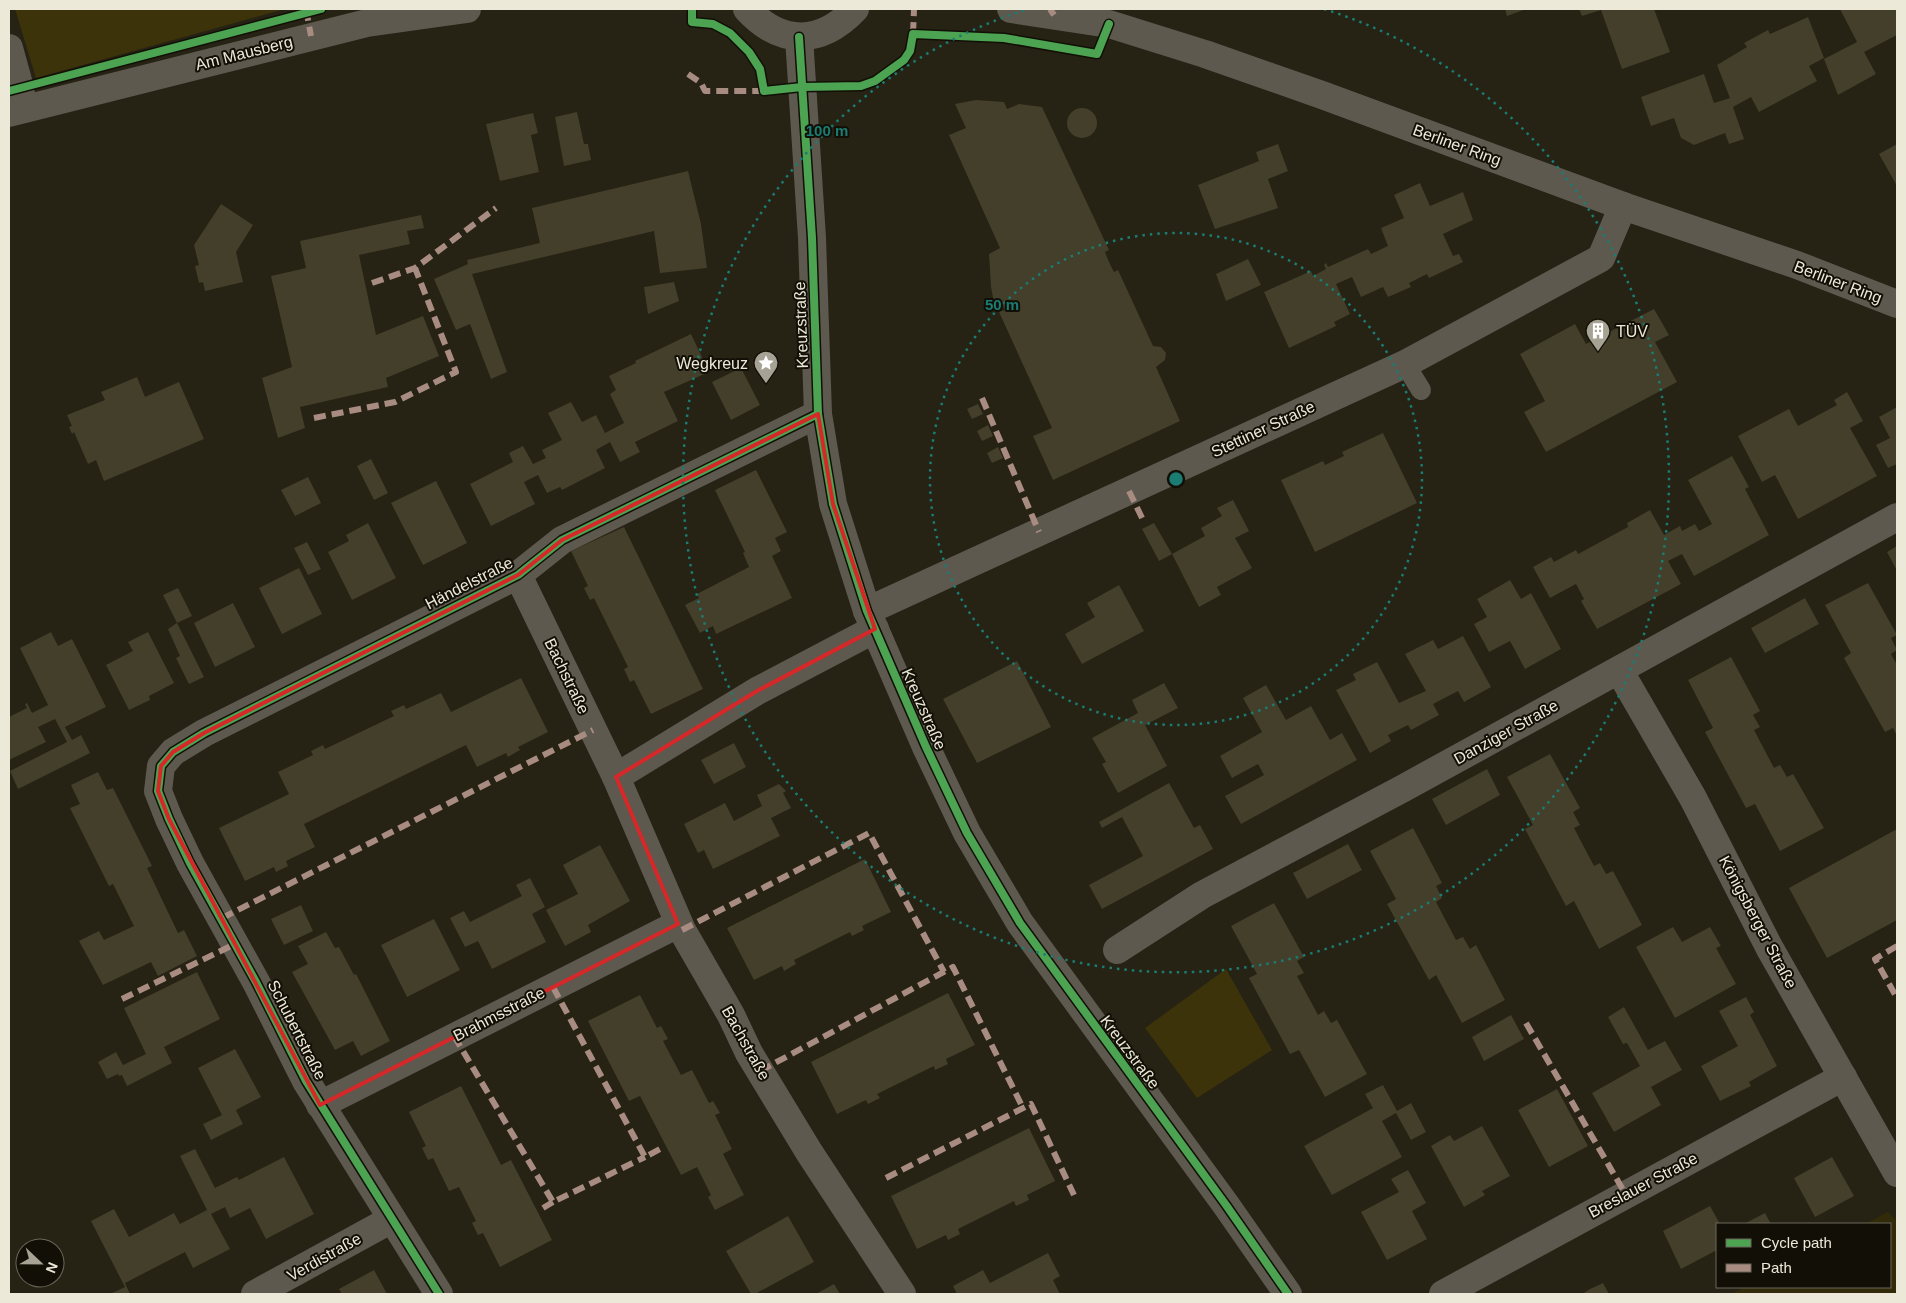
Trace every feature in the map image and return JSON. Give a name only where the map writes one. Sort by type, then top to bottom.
[{"type":"street","name":"Am Mausberg","points":[[9,48],[20,88],[16,111],[367,23],[467,9]]},
{"type":"street","points":[[747,9],[759,22],[778,33],[799,37],[821,33],[841,24],[855,9]]},
{"type":"street","name":"Berliner Ring","points":[[1011,9],[1108,24],[1205,54],[1623,206],[1797,265],[1897,304]]},
{"type":"street","name":"Kreuzstraße","points":[[799,37],[812,238],[818,414],[833,504],[871,620],[926,747],[967,833],[1020,923],[1288,1294]]},
{"type":"street","name":"Stettiner Straße","points":[[871,620],[1405,364],[1601,258],[1623,206]]},
{"type":"street","name":"Händelstraße","points":[[161,766],[173,752],[204,732],[518,575],[562,540],[818,414]]},
{"type":"street","name":"Danziger Straße","points":[[1117,950],[1202,895],[1620,670],[1897,517]]},
{"type":"street","name":"Bachstraße","points":[[518,575],[616,777],[678,924],[731,1015],[749,1053],[812,1156],[902,1294]]},
{"type":"street","points":[[616,777],[871,620]]},
{"type":"street","name":"Königsberger Straße","points":[[1620,670],[1693,798],[1769,947],[1897,1173]]},
{"type":"street","name":"Schubertstraße","points":[[161,766],[158,791],[190,863],[225,924],[320,1105],[440,1294]]},
{"type":"street","name":"Brahmsstraße","points":[[320,1105],[678,924]]},
{"type":"street","name":"Breslauer Straße","points":[[1443,1294],[1843,1077]]},
{"type":"street","name":"Verdistraße","points":[[255,1294],[392,1219]]},
{"type":"lane","points":[[1405,364],[1421,390]]},
{"type":"highlighted area","points":[[818,414],[833,504],[875,629],[757,691],[616,777],[678,924],[320,1105],[169,819],[158,791],[161,766],[173,752],[204,733],[518,575],[562,540]]},
{"type":"shaded area","points":[[15,9],[285,9],[36,78]]},
{"type":"shaded area","points":[[1226,969],[1272,1050],[1197,1098],[1145,1028]]},
{"type":"shaded area","points":[[1888,1212],[1897,1221],[1897,1294],[1731,1294],[1743,1288],[1891,1288],[1891,1223],[1867,1223]]},
{"type":"building","points":[[1505,9],[1526,9],[1507,16]]},
{"type":"building","points":[[1579,9],[1654,9],[1670,52],[1622,69],[1601,10],[1582,16]]},
{"type":"building","points":[[1840,9],[1897,9],[1897,35],[1864,52],[1876,74],[1838,95],[1824,59],[1857,42]]},
{"type":"building","points":[[1808,17],[1824,58],[1809,66],[1817,81],[1759,112],[1751,97],[1733,107],[1744,139],[1729,144],[1725,133],[1694,145],[1681,138],[1674,118],[1651,126],[1641,97],[1704,74],[1714,103],[1730,98],[1717,65],[1747,47],[1744,43],[1768,30],[1770,34]]},
{"type":"building","points":[[976,100],[1004,102],[1007,109],[1019,104],[1042,107],[1109,250],[1105,252],[1114,272],[1118,270],[1153,346],[1161,347],[1166,353],[1165,360],[1156,367],[1180,421],[1053,480],[1033,436],[1052,428],[999,312],[1005,310],[1000,300],[994,303],[989,254],[1000,248],[949,135],[966,128],[955,104]]},
{"type":"building","points":[[1082,108],[1093,112],[1097,123],[1093,134],[1082,138],[1071,134],[1067,123],[1071,112]]},
{"type":"building","points":[[577,112],[584,144],[588,144],[591,160],[564,166],[555,117]]},
{"type":"building","points":[[533,113],[538,133],[531,135],[539,172],[500,181],[486,124]]},
{"type":"building","points":[[1278,144],[1288,171],[1268,179],[1278,208],[1215,229],[1198,185],[1259,161],[1256,152]]},
{"type":"building","points":[[1897,144],[1897,186],[1879,154]]},
{"type":"building","points":[[688,171],[701,224],[707,268],[660,273],[654,231],[472,274],[507,372],[491,379],[470,324],[456,330],[434,279],[468,264],[467,260],[540,243],[532,208]]},
{"type":"building","points":[[1420,183],[1430,206],[1463,192],[1473,220],[1443,234],[1453,256],[1459,254],[1463,262],[1429,278],[1427,274],[1409,283],[1411,287],[1388,297],[1383,287],[1361,297],[1352,277],[1336,284],[1350,314],[1334,322],[1336,326],[1289,348],[1264,292],[1311,271],[1313,276],[1326,269],[1324,265],[1326,263],[1328,267],[1368,249],[1371,254],[1388,246],[1381,228],[1404,218],[1394,195]]},
{"type":"building","points":[[221,204],[253,225],[236,252],[243,282],[205,291],[203,282],[199,283],[195,266],[199,265],[194,245]]},
{"type":"building","points":[[421,215],[424,228],[407,231],[410,244],[359,255],[376,335],[423,316],[439,356],[386,378],[388,387],[300,407],[305,428],[278,438],[262,378],[292,367],[271,276],[306,268],[300,241]]},
{"type":"building","points":[[1248,259],[1261,285],[1226,301],[1216,274]]},
{"type":"building","points":[[674,282],[679,301],[648,314],[644,287]]},
{"type":"building","points":[[1654,309],[1669,335],[1655,342],[1677,382],[1546,452],[1524,412],[1545,401],[1520,354],[1575,324],[1586,344]]},
{"type":"building","points":[[691,334],[709,372],[664,392],[678,421],[635,442],[640,452],[620,462],[610,442],[596,450],[605,468],[562,490],[560,487],[547,493],[538,475],[524,482],[535,504],[491,526],[470,484],[513,462],[509,453],[523,446],[533,464],[546,458],[542,450],[562,440],[548,413],[571,402],[582,422],[596,415],[605,433],[624,423],[610,394],[616,390],[609,376]]},
{"type":"building","points":[[741,368],[760,405],[731,420],[712,382]]},
{"type":"building","points":[[137,377],[145,397],[179,382],[204,439],[104,481],[96,460],[88,464],[74,432],[72,434],[69,427],[72,426],[67,415],[105,400],[101,392]]},
{"type":"building","points":[[1847,392],[1863,421],[1850,428],[1877,476],[1798,519],[1775,475],[1762,482],[1738,436],[1789,409],[1798,426],[1837,405],[1834,400]]},
{"type":"building","points":[[978,404],[983,414],[972,419],[967,409]]},
{"type":"building","points":[[1897,407],[1897,464],[1888,468],[1876,445],[1890,438],[1879,417]]},
{"type":"building","points":[[988,425],[993,436],[982,441],[977,431]]},
{"type":"building","points":[[1383,433],[1417,503],[1315,552],[1281,480],[1323,461],[1325,465],[1344,456],[1342,452]]},
{"type":"building","points":[[998,447],[1003,458],[992,463],[987,453]]},
{"type":"building","points":[[1732,456],[1749,487],[1745,489],[1769,535],[1694,576],[1682,554],[1668,561],[1681,584],[1597,629],[1581,601],[1584,599],[1576,584],[1550,598],[1533,567],[1551,557],[1554,562],[1576,550],[1578,554],[1628,527],[1627,523],[1650,510],[1664,535],[1680,526],[1682,531],[1695,524],[1699,531],[1712,524],[1688,480]]},
{"type":"building","points":[[371,459],[388,493],[374,500],[357,466]]},
{"type":"building","points":[[756,470],[787,532],[775,538],[781,551],[772,556],[792,598],[716,634],[713,626],[700,633],[685,605],[699,598],[697,594],[749,567],[743,553],[745,552],[715,490]]},
{"type":"building","points":[[308,477],[321,503],[295,516],[281,490]]},
{"type":"building","points":[[436,481],[467,543],[423,565],[391,503]]},
{"type":"building","points":[[1233,500],[1249,531],[1235,538],[1252,568],[1217,587],[1221,595],[1199,607],[1172,554],[1205,536],[1201,528],[1222,516],[1217,508]]},
{"type":"building","points":[[368,523],[396,578],[352,600],[328,552],[349,541],[346,535]]},
{"type":"building","points":[[1154,523],[1172,554],[1159,561],[1142,529]]},
{"type":"building","points":[[624,527],[703,689],[651,714],[634,680],[630,682],[624,669],[628,667],[594,598],[590,600],[584,588],[588,586],[571,551]]},
{"type":"building","points":[[307,542],[321,569],[308,575],[294,548]]},
{"type":"building","points":[[1897,546],[1897,571],[1887,552]]},
{"type":"building","points":[[299,568],[322,614],[282,634],[259,588]]},
{"type":"building","points":[[1510,580],[1521,599],[1531,593],[1561,649],[1525,669],[1510,641],[1489,652],[1474,624],[1487,617],[1477,599]]},
{"type":"building","points":[[1868,583],[1897,635],[1891,638],[1897,650],[1891,654],[1897,665],[1897,736],[1893,728],[1885,732],[1844,658],[1851,653],[1825,605]]},
{"type":"building","points":[[1119,585],[1144,631],[1082,664],[1065,634],[1095,617],[1087,603]]},
{"type":"building","points":[[178,588],[192,616],[177,623],[163,595]]},
{"type":"building","points":[[1805,598],[1819,624],[1765,653],[1751,628]]},
{"type":"building","points":[[233,603],[255,647],[215,667],[194,623]]},
{"type":"building","points":[[177,623],[204,677],[189,684],[176,658],[180,656],[168,629]]},
{"type":"building","points":[[51,632],[58,646],[72,639],[106,707],[65,727],[72,740],[81,735],[90,753],[18,789],[10,771],[67,742],[55,719],[38,727],[46,742],[9,760],[9,717],[27,708],[25,704],[27,703],[32,713],[48,705],[20,648]]},
{"type":"building","points":[[148,632],[174,683],[149,696],[150,700],[129,710],[106,665],[133,651],[128,642]]},
{"type":"building","points":[[1463,636],[1491,687],[1464,702],[1458,691],[1433,704],[1439,715],[1411,730],[1408,725],[1388,735],[1391,741],[1370,753],[1336,690],[1356,680],[1353,674],[1377,662],[1399,703],[1426,691],[1405,654],[1433,640],[1438,649]]},
{"type":"building","points":[[1731,657],[1760,711],[1753,715],[1760,727],[1754,730],[1774,768],[1780,765],[1787,777],[1793,774],[1824,828],[1780,851],[1755,804],[1746,808],[1705,732],[1713,728],[1688,680]]},
{"type":"building","points":[[1017,661],[1051,727],[977,763],[943,699]]},
{"type":"building","points":[[521,678],[548,732],[518,747],[520,750],[508,757],[506,753],[477,767],[466,745],[304,824],[315,847],[286,861],[288,866],[276,872],[274,867],[245,881],[219,828],[289,794],[278,772],[313,755],[311,751],[323,745],[325,749],[394,716],[391,711],[404,705],[406,709],[441,693],[451,712]]},
{"type":"building","points":[[1164,683],[1178,708],[1145,725],[1167,766],[1118,793],[1102,764],[1106,762],[1092,738],[1138,713],[1132,700]]},
{"type":"building","points":[[1266,685],[1286,720],[1311,706],[1330,740],[1342,733],[1357,760],[1241,824],[1225,796],[1264,775],[1258,764],[1232,778],[1220,756],[1262,732],[1243,698]]},
{"type":"building","points":[[734,743],[746,767],[714,784],[701,760]]},
{"type":"building","points":[[1550,754],[1580,808],[1573,812],[1580,825],[1574,828],[1594,866],[1600,863],[1606,874],[1613,871],[1642,925],[1599,949],[1574,901],[1566,906],[1525,829],[1533,825],[1507,777]]},
{"type":"building","points":[[1487,769],[1500,795],[1446,825],[1432,799]]},
{"type":"building","points":[[98,772],[107,790],[113,788],[152,866],[147,868],[178,933],[184,930],[197,956],[158,976],[151,962],[103,985],[79,941],[99,931],[104,940],[134,926],[113,884],[109,886],[70,808],[80,804],[71,785]]},
{"type":"building","points":[[1169,783],[1194,828],[1200,825],[1213,849],[1102,909],[1089,885],[1143,856],[1122,817],[1102,828],[1099,822]]},
{"type":"building","points":[[779,784],[786,791],[783,793],[791,808],[771,818],[780,836],[713,869],[704,850],[698,853],[684,824],[725,803],[734,821],[762,806],[757,795]]},
{"type":"building","points":[[1413,828],[1442,883],[1436,886],[1442,898],[1436,902],[1456,940],[1463,937],[1470,949],[1476,945],[1505,1000],[1462,1023],[1436,975],[1429,980],[1387,904],[1396,899],[1370,851]]},
{"type":"building","points":[[1897,829],[1897,920],[1827,958],[1789,888]]},
{"type":"building","points":[[1348,844],[1362,870],[1307,899],[1293,873]]},
{"type":"building","points":[[600,845],[630,901],[588,925],[591,932],[565,946],[546,910],[578,894],[563,865]]},
{"type":"building","points":[[865,859],[891,912],[862,926],[864,930],[852,936],[850,932],[794,960],[796,964],[784,971],[782,966],[754,980],[727,928]]},
{"type":"building","points":[[530,878],[545,907],[532,914],[546,942],[492,969],[478,941],[465,947],[450,918],[464,911],[470,922],[522,896],[516,885]]},
{"type":"building","points":[[1274,903],[1304,957],[1297,961],[1304,973],[1297,976],[1318,1015],[1324,1011],[1331,1023],[1337,1020],[1367,1074],[1325,1097],[1299,1050],[1290,1054],[1249,978],[1257,974],[1231,926]]},
{"type":"building","points":[[301,905],[313,931],[284,945],[271,919]]},
{"type":"building","points":[[434,919],[460,970],[407,997],[381,945]]},
{"type":"building","points":[[1673,927],[1682,942],[1710,927],[1721,946],[1716,948],[1736,984],[1675,1018],[1636,947]]},
{"type":"building","points":[[326,932],[335,948],[339,947],[354,975],[356,974],[390,1041],[361,1056],[353,1041],[335,1050],[292,972],[308,964],[298,946]]},
{"type":"building","points":[[197,972],[220,1019],[164,1047],[172,1063],[127,1086],[122,1075],[119,1076],[118,1074],[107,1079],[98,1062],[116,1052],[123,1065],[146,1054],[124,1008]]},
{"type":"building","points":[[948,993],[975,1045],[946,1059],[948,1064],[935,1070],[934,1066],[877,1094],[880,1098],[868,1104],[866,1100],[837,1114],[811,1062]]},
{"type":"building","points":[[640,995],[657,1028],[661,1026],[668,1039],[663,1041],[681,1075],[692,1070],[709,1103],[713,1101],[720,1113],[715,1115],[732,1149],[723,1154],[744,1195],[715,1210],[708,1197],[711,1195],[697,1167],[681,1175],[640,1096],[629,1101],[588,1021]]},
{"type":"building","points":[[1746,997],[1754,1012],[1750,1015],[1777,1066],[1749,1082],[1751,1086],[1720,1101],[1701,1066],[1738,1046],[1719,1011]]},
{"type":"building","points":[[1624,1007],[1648,1050],[1665,1041],[1682,1070],[1651,1087],[1661,1105],[1614,1132],[1592,1093],[1640,1066],[1627,1043],[1623,1044],[1608,1017]]},
{"type":"building","points":[[1511,1015],[1524,1039],[1484,1061],[1472,1037]]},
{"type":"building","points":[[235,1049],[261,1097],[236,1110],[243,1124],[211,1140],[203,1124],[222,1115],[198,1068]]},
{"type":"building","points":[[1383,1085],[1397,1111],[1411,1103],[1426,1132],[1411,1140],[1396,1113],[1382,1121],[1402,1157],[1332,1195],[1304,1146],[1373,1108],[1365,1094]]},
{"type":"building","points":[[461,1086],[501,1165],[511,1160],[552,1240],[500,1267],[483,1233],[478,1235],[472,1223],[476,1221],[459,1187],[449,1191],[433,1158],[428,1160],[422,1148],[426,1146],[409,1112]]},
{"type":"building","points":[[1557,1089],[1588,1146],[1549,1167],[1518,1110]]},
{"type":"building","points":[[1482,1126],[1510,1176],[1482,1191],[1485,1195],[1464,1207],[1431,1146],[1450,1135],[1454,1141]]},
{"type":"building","points":[[1029,1128],[1055,1181],[1027,1195],[1029,1200],[1016,1206],[1014,1201],[958,1229],[960,1234],[948,1240],[946,1235],[917,1249],[891,1196]]},
{"type":"building","points":[[195,1149],[215,1188],[237,1177],[239,1180],[284,1157],[314,1214],[266,1239],[250,1208],[230,1218],[225,1207],[211,1214],[230,1249],[193,1268],[185,1252],[125,1283],[130,1294],[110,1294],[125,1287],[91,1221],[114,1209],[129,1237],[174,1213],[180,1224],[207,1210],[180,1156]]},
{"type":"building","points":[[1832,1157],[1854,1196],[1815,1217],[1794,1178]]},
{"type":"building","points":[[1408,1170],[1426,1203],[1412,1211],[1427,1239],[1387,1260],[1361,1212],[1399,1192],[1391,1179]]},
{"type":"building","points":[[1710,1206],[1719,1223],[1716,1223],[1716,1251],[1681,1269],[1663,1231]]},
{"type":"building","points":[[1765,1213],[1770,1223],[1746,1223]]},
{"type":"building","points":[[788,1216],[814,1262],[755,1294],[751,1294],[726,1251]]},
{"type":"building","points":[[1048,1253],[1060,1276],[1053,1280],[1060,1294],[957,1294],[953,1286],[983,1270],[990,1283]]},
{"type":"building","points":[[374,1270],[387,1294],[342,1294],[339,1289]]},
{"type":"building","points":[[1603,1283],[1609,1294],[1582,1294],[1590,1289]]},
{"type":"building","points":[[834,1284],[840,1294],[816,1294]]},
{"type":"marked path","points":[[306,9],[311,36]]},
{"type":"marked path","points":[[913,34],[914,9]]},
{"type":"marked path","points":[[1050,9],[1054,15]]},
{"type":"marked path","points":[[688,74],[701,83],[705,91],[764,91]]},
{"type":"marked path","points":[[372,283],[415,268],[496,208]]},
{"type":"marked path","points":[[314,418],[395,402],[456,372],[415,268]]},
{"type":"marked path","points":[[982,398],[1039,532]]},
{"type":"marked path","points":[[1129,491],[1144,522]]},
{"type":"marked path","points":[[222,918],[593,730]]},
{"type":"marked path","points":[[682,930],[869,833],[944,972]]},
{"type":"marked path","points":[[122,999],[235,944]]},
{"type":"marked path","points":[[1897,946],[1875,959],[1897,998]]},
{"type":"marked path","points":[[760,1071],[953,967],[1023,1108]]},
{"type":"marked path","points":[[553,987],[645,1157],[660,1149]]},
{"type":"marked path","points":[[1526,1023],[1626,1195]]},
{"type":"marked path","points":[[454,1036],[553,1202],[645,1157]]},
{"type":"marked path","points":[[886,1178],[1031,1104],[1074,1195]]},
{"type":"marked path","points":[[543,1208],[553,1202]]},
{"type":"cycle path","points":[[9,91],[321,9]]},
{"type":"cycle path","points":[[692,9],[692,22],[713,24],[730,33],[749,52],[760,69],[764,91],[802,87],[861,86],[875,81],[904,60],[910,51],[913,34],[1004,38],[1097,54],[1109,24]]},
{"type":"cycle path","points":[[799,37],[812,238],[818,414],[833,504],[867,611],[926,747],[967,833],[1020,923],[1226,1205],[1288,1294]]},
{"type":"cycle path","points":[[439,1294],[306,1081],[256,982],[190,863],[158,791],[161,766],[173,752],[204,733],[518,575],[562,540],[818,414]]},
{"type":"place","name":"TÜV","points":[[1598,352]]},
{"type":"place","name":"Wegkreuz","points":[[766,384]]}]
